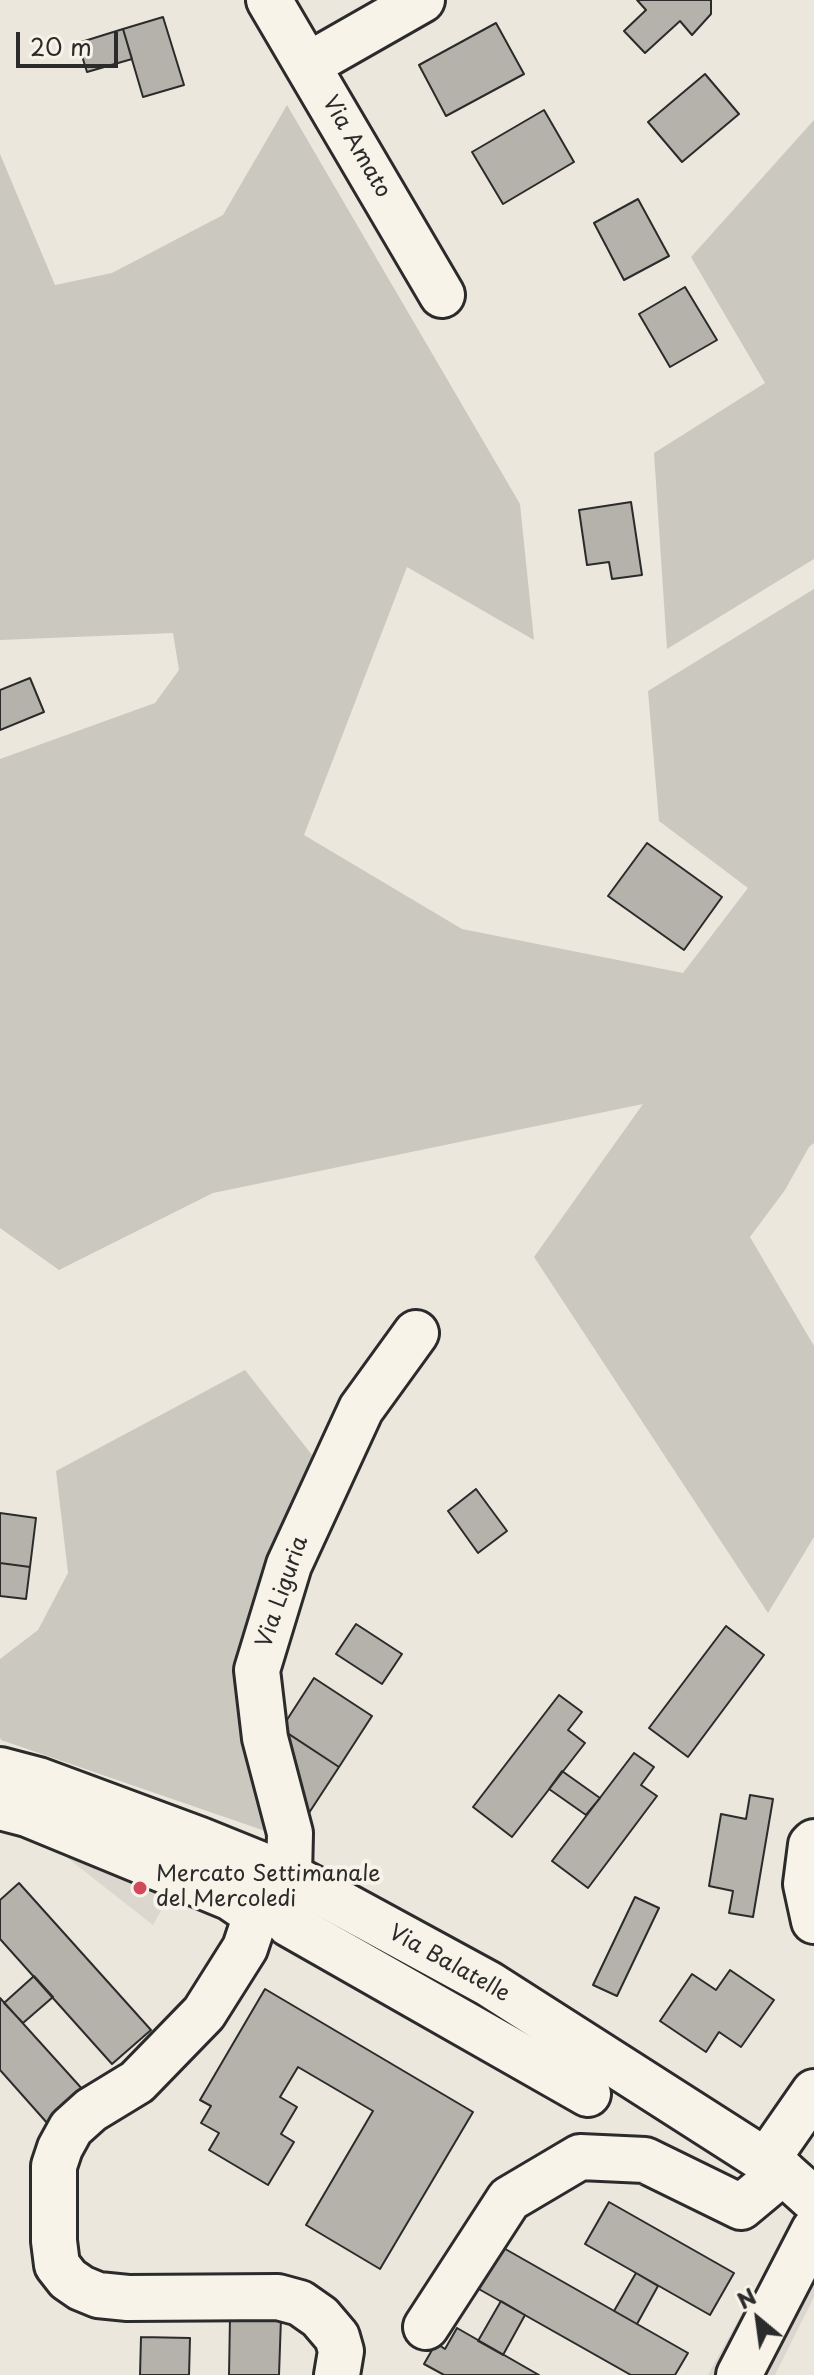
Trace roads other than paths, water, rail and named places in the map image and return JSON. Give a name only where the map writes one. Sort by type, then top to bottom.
[{"type":"street","name":"Via Amato","points":[[269,0],[442,295]]},
{"type":"street","points":[[308,65],[422,0]]},
{"type":"street","name":"Via Liguria","points":[[263,1929],[288,1877],[290,1833],[265,1738],[257,1670],[289,1565],[361,1409],[416,1333]]},
{"type":"street","points":[[16,1793],[231,1898],[263,1929],[563,2056],[588,2094]]},
{"type":"street","name":"Via Balatelle","points":[[16,1793],[288,1877],[489,1984],[563,2056],[794,2179]]},
{"type":"street","points":[[814,1842],[806,1884],[814,1921]]},
{"type":"street","points":[[288,1877],[263,1929],[204,2013],[137,2082],[91,2110],[71,2128],[54,2166],[54,2241],[57,2265],[68,2279],[98,2295],[128,2298],[278,2297],[300,2303],[320,2317],[337,2337],[341,2351],[337,2375]]},
{"type":"street","points":[[426,2327],[509,2199],[580,2157],[645,2160],[741,2207],[794,2179],[814,2092]]},
{"type":"street","points":[[739,2375],[814,2230]]},
{"type":"place","name":"Mercato Settimanale del Mercoledi","points":[[140,1888]]}]
